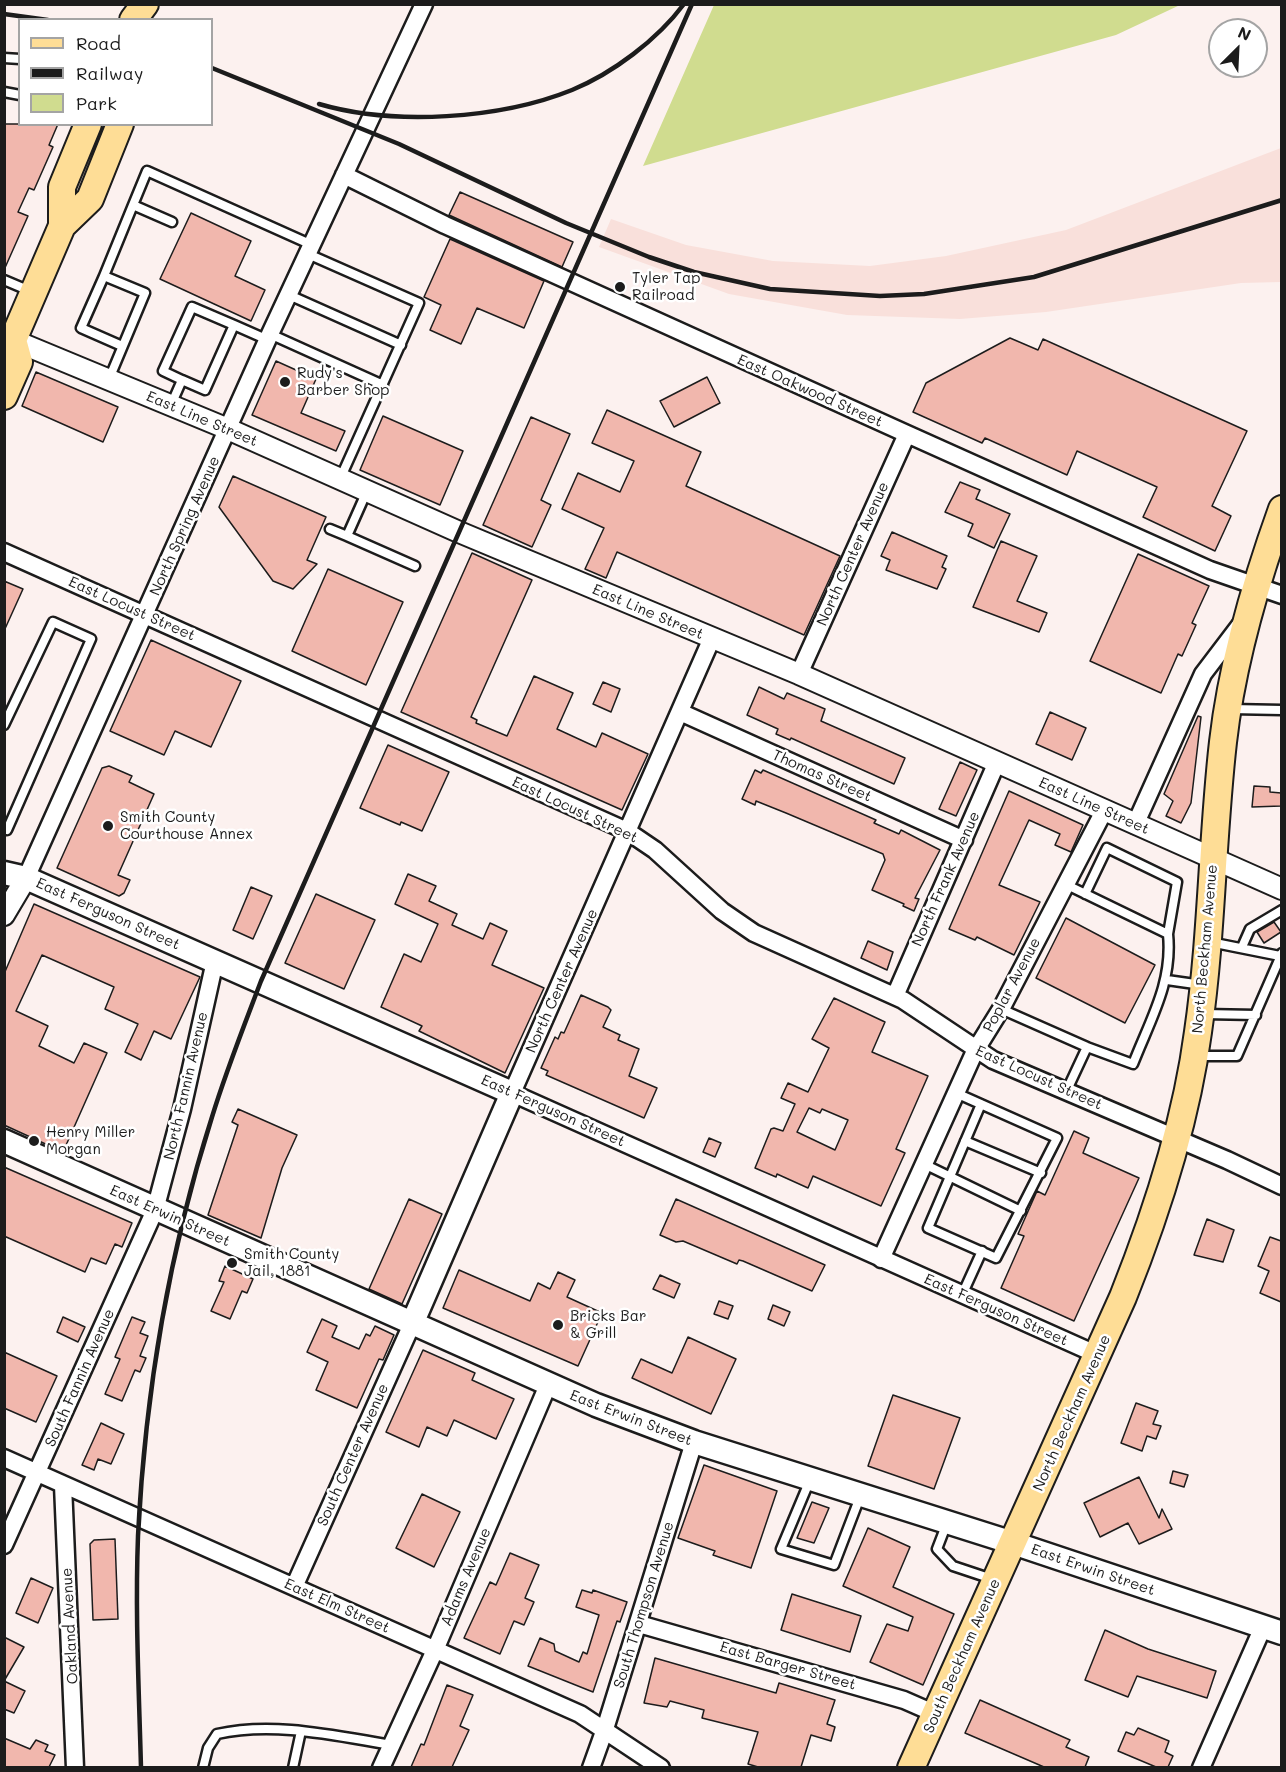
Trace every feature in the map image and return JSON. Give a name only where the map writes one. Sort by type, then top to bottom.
[{"type":"main road","points":[[134,18],[145,4]]},
{"type":"main road","points":[[62,226],[62,187],[87,126]]},
{"type":"main road","points":[[4,396],[19,362],[9,343],[62,226],[90,199],[119,126]]},
{"type":"main road","name":"North Beckham Avenue","points":[[1013,1544],[1137,1262],[1176,1139],[1201,1013],[1228,708],[1249,614],[1281,509]]},
{"type":"main road","name":"East Ferguson Street","points":[[15,876],[215,961],[512,1093]]},
{"type":"main road","name":"North Center Avenue","points":[[411,1324],[512,1093]]},
{"type":"main road","name":"East Erwin Street","points":[[4,1141],[548,1385],[694,1442],[947,1522],[1272,1630]]},
{"type":"main road","name":"South Beckham Avenue","points":[[911,1767],[1013,1544]]},
{"type":"street","name":"North Spring Avenue","points":[[4,915],[15,876],[145,615],[288,295],[424,4]]},
{"type":"street","name":"East Oakwood Street","points":[[344,175],[455,230],[1210,570],[1281,595]]},
{"type":"street","name":"East Line Street","points":[[9,343],[109,380],[228,429],[367,491],[799,674],[1281,889]]},
{"type":"street","name":"North Center Avenue","points":[[799,674],[907,434]]},
{"type":"street","name":"East Locust Street","points":[[4,552],[627,831],[655,850],[736,923],[754,933],[895,996],[975,1051],[1281,1186]]},
{"type":"street","points":[[1136,825],[1203,674],[1249,614]]},
{"type":"street","name":"North Center Avenue","points":[[512,1093],[712,638]]},
{"type":"street","name":"Thomas Street","points":[[680,712],[964,840]]},
{"type":"street","name":"North Frank Avenue","points":[[895,996],[997,762]]},
{"type":"street","name":"Poplar Avenue","points":[[881,1258],[975,1051],[1001,1009],[1104,811]]},
{"type":"street","name":"North Fannin Avenue","points":[[155,1210],[182,1109],[215,961]]},
{"type":"street","name":"East Ferguson Street","points":[[512,1093],[1098,1355]]},
{"type":"street","name":"South Fannin Avenue","points":[[4,1545],[155,1210]]},
{"type":"street","name":"South Center Avenue","points":[[294,1587],[411,1324]]},
{"type":"street","name":"Adams Avenue","points":[[381,1767],[435,1650],[548,1385]]},
{"type":"street","name":"South Thompson Avenue","points":[[591,1767],[639,1624],[694,1442]]},
{"type":"street","name":"East Elm Street","points":[[4,1458],[580,1714],[661,1767]]},
{"type":"street","name":"Oakland Avenue","points":[[63,1485],[75,1767]]},
{"type":"street","name":"East Barger Street","points":[[639,1624],[904,1700],[936,1714]]},
{"type":"street","points":[[1201,1767],[1272,1630]]},
{"type":"lane","points":[[122,346],[81,328],[147,171],[419,303],[340,479]]},
{"type":"lane","points":[[133,205],[172,222]]},
{"type":"lane","points":[[104,276],[145,293],[109,380]]},
{"type":"lane","points":[[4,279],[33,292]]},
{"type":"lane","points":[[288,295],[401,345]]},
{"type":"lane","points":[[234,325],[205,390],[163,371],[192,307],[383,385]]},
{"type":"lane","points":[[171,406],[182,380]]},
{"type":"lane","points":[[347,536],[367,491]]},
{"type":"lane","points":[[330,529],[415,566]]},
{"type":"lane","points":[[4,724],[53,622],[91,639],[8,816],[7,830]]},
{"type":"lane","points":[[1228,708],[1281,710]]},
{"type":"lane","points":[[1001,1009],[1087,1047],[1133,1064],[1167,980],[1171,960],[1168,934],[1177,882],[1107,848],[1085,894]]},
{"type":"lane","points":[[1065,884],[1168,934]]},
{"type":"lane","points":[[1242,947],[1250,929],[1281,910]]},
{"type":"lane","points":[[1194,1056],[1237,1056],[1281,954],[1207,942]]},
{"type":"lane","points":[[1167,980],[1204,986]]},
{"type":"lane","points":[[1201,1013],[1256,1015]]},
{"type":"lane","points":[[1066,1092],[1087,1047]]},
{"type":"lane","points":[[956,1093],[981,1104],[1057,1138],[996,1258],[928,1228],[981,1104]]},
{"type":"lane","points":[[965,1141],[1041,1173]]},
{"type":"lane","points":[[924,1164],[1021,1211]]},
{"type":"lane","points":[[962,1295],[982,1251]]},
{"type":"lane","points":[[811,1480],[781,1549],[834,1565],[861,1495]]},
{"type":"lane","points":[[947,1522],[937,1549],[953,1566],[996,1581]]},
{"type":"lane","points":[[203,1767],[208,1748],[218,1734],[235,1730],[301,1731],[392,1745]]},
{"type":"lane","points":[[293,1767],[301,1731]]},
{"type":"shaded area","points":[[1281,148],[1281,282],[1241,283],[1046,312],[960,319],[847,315],[729,294],[599,247],[611,219],[686,245],[773,261],[870,266],[946,256],[1066,230]]},
{"type":"green space","points":[[714,4],[1180,5],[1116,35],[643,166]]},
{"type":"building","points":[[4,124],[57,126],[49,145],[53,147],[34,190],[29,188],[18,212],[28,216],[4,270]]},
{"type":"building","points":[[460,192],[573,242],[562,267],[449,215]]},
{"type":"building","points":[[191,213],[251,241],[235,276],[265,290],[251,321],[160,279]]},
{"type":"building","points":[[450,239],[544,281],[524,328],[477,308],[461,344],[430,330],[441,305],[424,297]]},
{"type":"building","points":[[1010,338],[1038,350],[1043,339],[1247,431],[1212,506],[1231,516],[1215,551],[1143,517],[1157,487],[1077,451],[1067,475],[985,438],[982,443],[913,412],[926,383]]},
{"type":"building","points":[[276,361],[316,379],[301,413],[345,431],[336,451],[252,415]]},
{"type":"building","points":[[36,372],[118,407],[103,442],[22,406]]},
{"type":"building","points":[[707,377],[720,403],[674,427],[660,401]]},
{"type":"building","points":[[607,410],[701,452],[686,486],[840,556],[804,635],[617,552],[606,578],[585,569],[604,528],[562,509],[578,473],[620,492],[634,461],[592,443]]},
{"type":"building","points":[[383,416],[463,451],[440,505],[360,470]]},
{"type":"building","points":[[531,417],[570,434],[541,500],[551,505],[532,547],[483,525]]},
{"type":"building","points":[[233,476],[326,517],[307,560],[317,564],[293,589],[273,581],[219,507]]},
{"type":"building","points":[[960,482],[980,490],[976,499],[1010,514],[994,548],[968,536],[973,524],[945,512]]},
{"type":"building","points":[[892,532],[947,556],[942,567],[946,569],[937,589],[886,570],[890,560],[881,556]]},
{"type":"building","points":[[1001,541],[1037,556],[1017,601],[1047,613],[1039,632],[973,607]]},
{"type":"building","points":[[472,553],[532,580],[471,717],[477,720],[476,723],[507,736],[534,676],[573,693],[557,729],[596,747],[602,733],[648,754],[622,810],[401,712]]},
{"type":"building","points":[[1138,554],[1209,586],[1192,623],[1196,625],[1182,656],[1178,654],[1161,693],[1090,661]]},
{"type":"building","points":[[328,569],[403,602],[366,685],[292,651]]},
{"type":"building","points":[[4,581],[23,589],[4,631]]},
{"type":"building","points":[[151,640],[241,681],[211,747],[175,731],[164,755],[110,731]]},
{"type":"building","points":[[603,682],[620,689],[611,712],[593,704]]},
{"type":"building","points":[[759,687],[784,699],[787,693],[825,709],[821,721],[905,758],[894,784],[791,738],[790,740],[776,734],[778,729],[747,715]]},
{"type":"building","points":[[1050,712],[1086,728],[1072,760],[1036,744]]},
{"type":"building","points":[[1198,716],[1201,717],[1191,803],[1181,823],[1166,816],[1173,801],[1164,794]]},
{"type":"building","points":[[388,745],[449,772],[422,831],[401,822],[400,825],[360,808]]},
{"type":"building","points":[[960,762],[977,770],[956,816],[939,809]]},
{"type":"building","name":"Smith County Courthouse Annex","points":[[109,766],[132,776],[129,782],[154,794],[118,875],[130,880],[124,893],[119,896],[57,868],[102,768]]},
{"type":"building","points":[[755,770],[761,773],[763,770],[876,820],[874,823],[899,834],[901,830],[940,850],[915,898],[919,899],[914,911],[872,890],[885,860],[883,854],[756,801],[755,805],[742,799]]},
{"type":"building","points":[[1254,786],[1270,787],[1270,792],[1281,793],[1281,806],[1252,807]]},
{"type":"building","points":[[1009,791],[1083,825],[1071,852],[1055,845],[1060,834],[1029,820],[999,885],[1040,902],[1014,955],[977,937],[975,940],[949,929]]},
{"type":"building","points":[[408,874],[436,886],[429,901],[457,914],[452,925],[483,939],[490,923],[507,931],[492,965],[544,988],[505,1073],[419,1031],[422,1026],[381,1007],[404,954],[421,962],[438,924],[395,904]]},
{"type":"building","points":[[251,887],[272,896],[253,939],[233,930]]},
{"type":"building","points":[[316,894],[375,920],[344,989],[285,963]]},
{"type":"building","points":[[34,904],[200,977],[171,1039],[154,1031],[141,1060],[125,1052],[138,1024],[105,1009],[114,987],[42,955],[16,1011],[48,1026],[39,1046],[74,1063],[84,1043],[107,1053],[63,1152],[4,1125],[4,974]]},
{"type":"building","points":[[1066,918],[1155,965],[1125,1023],[1036,978]]},
{"type":"building","points":[[1274,922],[1281,932],[1264,943],[1257,932]]},
{"type":"building","points":[[868,941],[893,952],[887,970],[861,958]]},
{"type":"building","points":[[581,995],[608,1007],[611,1010],[603,1027],[620,1035],[618,1040],[639,1049],[629,1076],[657,1088],[644,1118],[546,1075],[548,1071],[541,1068],[555,1037],[558,1039],[561,1032],[564,1033]]},
{"type":"building","points":[[834,998],[885,1022],[872,1052],[928,1076],[896,1149],[905,1153],[881,1206],[813,1176],[808,1188],[777,1174],[776,1177],[755,1168],[771,1129],[783,1131],[795,1104],[781,1098],[788,1083],[808,1092],[829,1048],[812,1039]],"holes":[[[809,1108],[820,1113],[822,1109],[848,1120],[835,1150],[797,1132]]]},
{"type":"building","points":[[238,1109],[297,1135],[282,1168],[261,1238],[208,1215],[238,1125],[232,1122]]},
{"type":"building","points":[[1074,1131],[1089,1138],[1083,1153],[1139,1178],[1074,1321],[1001,1288],[1024,1236],[1018,1234],[1037,1191],[1045,1195]]},
{"type":"building","points":[[709,1138],[721,1143],[715,1157],[703,1152]]},
{"type":"building","points":[[4,1167],[132,1223],[122,1247],[115,1244],[106,1264],[91,1258],[85,1272],[4,1236]]},
{"type":"building","points":[[409,1199],[442,1214],[402,1304],[369,1289]]},
{"type":"building","points":[[676,1199],[825,1265],[812,1291],[743,1261],[739,1260],[737,1264],[683,1241],[676,1242],[660,1235]]},
{"type":"building","points":[[1207,1219],[1234,1230],[1223,1262],[1194,1255]]},
{"type":"building","points":[[1270,1237],[1281,1241],[1281,1302],[1260,1293],[1269,1271],[1258,1266]]},
{"type":"building","points":[[225,1266],[253,1279],[247,1293],[242,1291],[230,1319],[211,1311],[224,1282],[219,1281]]},
{"type":"building","points":[[459,1270],[530,1301],[538,1283],[550,1289],[558,1272],[575,1280],[567,1297],[602,1313],[578,1366],[443,1308]]},
{"type":"building","points":[[660,1275],[680,1284],[674,1298],[653,1289]]},
{"type":"building","points":[[719,1301],[733,1306],[728,1319],[714,1314]]},
{"type":"building","points":[[773,1305],[790,1312],[784,1326],[768,1319]]},
{"type":"building","points":[[63,1317],[85,1327],[78,1342],[57,1332]]},
{"type":"building","points":[[132,1317],[145,1322],[140,1333],[148,1336],[140,1356],[146,1358],[140,1372],[135,1370],[122,1401],[105,1394],[120,1359],[115,1357]]},
{"type":"building","points":[[322,1319],[337,1326],[332,1337],[359,1349],[366,1334],[370,1336],[375,1326],[394,1335],[383,1360],[379,1359],[357,1408],[316,1390],[328,1362],[307,1352]]},
{"type":"building","points":[[688,1337],[736,1359],[711,1414],[632,1378],[641,1359],[672,1373]]},
{"type":"building","points":[[423,1350],[475,1373],[472,1380],[514,1399],[496,1439],[454,1420],[447,1436],[427,1427],[419,1447],[386,1432]]},
{"type":"building","points":[[4,1352],[57,1376],[36,1422],[4,1408]]},
{"type":"building","points":[[893,1395],[960,1418],[934,1489],[868,1466]]},
{"type":"building","points":[[1136,1403],[1158,1411],[1153,1424],[1161,1426],[1156,1439],[1147,1436],[1142,1451],[1121,1443]]},
{"type":"building","points":[[101,1423],[124,1434],[111,1464],[98,1459],[94,1470],[82,1465]]},
{"type":"building","points":[[704,1465],[777,1491],[751,1568],[713,1555],[715,1551],[678,1538]]},
{"type":"building","points":[[1173,1471],[1188,1475],[1184,1487],[1170,1483]]},
{"type":"building","points":[[1139,1477],[1159,1518],[1162,1509],[1172,1529],[1139,1544],[1128,1523],[1100,1537],[1084,1503]]},
{"type":"building","points":[[422,1494],[460,1512],[434,1567],[396,1548]]},
{"type":"building","points":[[812,1502],[829,1508],[814,1543],[797,1538]]},
{"type":"building","points":[[868,1528],[910,1547],[893,1587],[954,1614],[923,1685],[870,1662],[887,1624],[908,1631],[913,1617],[843,1586]]},
{"type":"building","points":[[115,1539],[118,1619],[93,1620],[90,1544],[94,1540]]},
{"type":"building","points":[[510,1553],[539,1565],[525,1598],[534,1602],[524,1625],[514,1621],[500,1654],[464,1638],[490,1582],[496,1585]]},
{"type":"building","points":[[31,1578],[53,1588],[38,1623],[16,1613]]},
{"type":"building","points":[[582,1590],[592,1593],[593,1590],[627,1602],[620,1622],[617,1621],[593,1692],[528,1666],[540,1638],[554,1644],[555,1651],[579,1662],[583,1652],[587,1654],[599,1615],[576,1607]]},
{"type":"building","points":[[792,1594],[861,1616],[850,1652],[781,1630]]},
{"type":"building","points":[[1105,1630],[1148,1649],[1216,1671],[1207,1698],[1137,1676],[1128,1697],[1085,1680]]},
{"type":"building","points":[[4,1637],[24,1647],[4,1681]]},
{"type":"building","points":[[655,1658],[776,1693],[779,1683],[835,1700],[827,1724],[835,1727],[831,1741],[811,1735],[801,1767],[758,1767],[748,1764],[758,1732],[702,1718],[704,1710],[670,1701],[667,1707],[644,1703]]},
{"type":"building","points":[[4,1681],[25,1691],[14,1713],[4,1709]]},
{"type":"building","points":[[447,1685],[473,1695],[460,1726],[469,1730],[452,1767],[411,1767],[421,1744],[424,1745]]},
{"type":"building","points":[[980,1700],[1070,1740],[1066,1747],[1089,1757],[1085,1767],[1044,1767],[965,1733]]},
{"type":"building","points":[[1138,1728],[1169,1741],[1165,1752],[1173,1756],[1168,1767],[1156,1767],[1118,1751],[1126,1732],[1134,1735]]},
{"type":"building","points":[[4,1738],[30,1749],[36,1740],[48,1745],[45,1751],[55,1755],[49,1767],[4,1767]]},
{"type":"railway","points":[[319,104],[348,111],[413,117],[480,113],[544,100],[587,83],[618,65],[648,43],[684,4]]},
{"type":"railway","points":[[141,1768],[137,1565],[146,1430],[172,1272],[183,1220],[212,1117],[261,981],[692,4]]},
{"type":"railway","points":[[4,14],[33,18]]},
{"type":"railway","points":[[213,68],[399,144],[566,223],[649,257],[694,272],[770,289],[880,296],[924,294],[1034,277],[1282,200]]},
{"type":"place","name":"Tyler Tap Railroad","points":[[620,287]]},
{"type":"place","name":"Rudy's Barber Shop","points":[[285,382]]},
{"type":"place","name":"Smith County Courthouse Annex","points":[[108,826]]},
{"type":"place","name":"Henry Miller Morgan","points":[[34,1141]]},
{"type":"place","name":"Smith County Jail, 1881","points":[[232,1263]]},
{"type":"place","name":"Bricks Bar & Grill","points":[[558,1325]]}]
